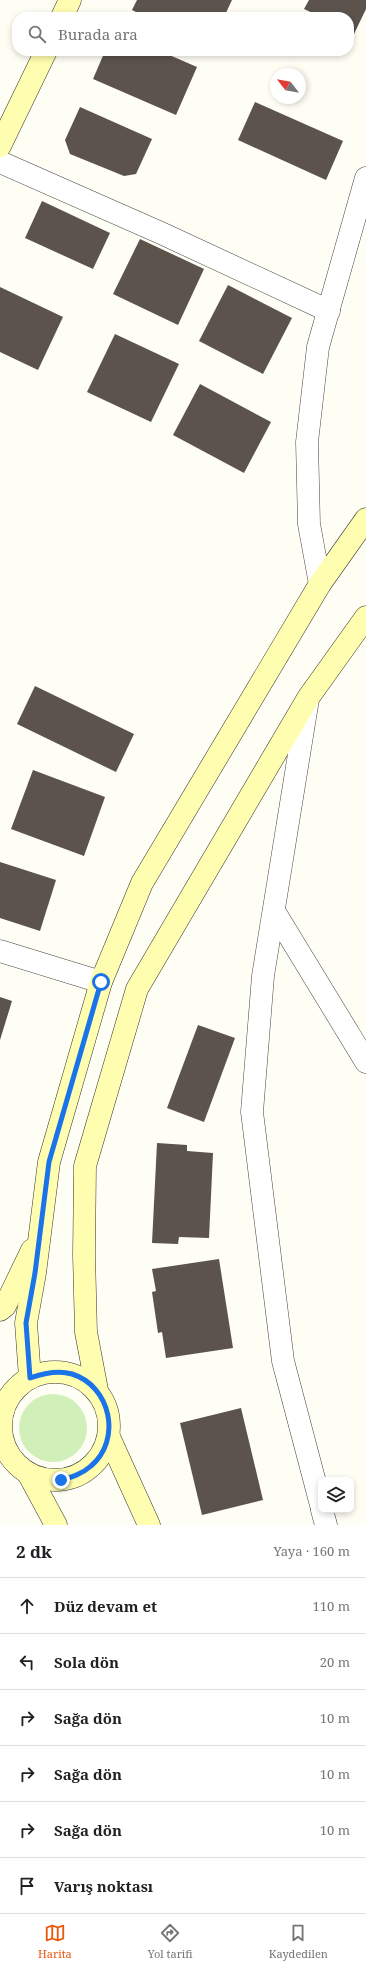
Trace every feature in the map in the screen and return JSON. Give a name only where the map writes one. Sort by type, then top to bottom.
[{"type":"main road","points":[[64,12],[70,0]]},
{"type":"main road","points":[[0,146],[44,56]]},
{"type":"main road","points":[[15,1383],[44,1373],[58,1372],[73,1374],[86,1380],[96,1390],[107,1410],[110,1420],[109,1437],[102,1453],[92,1466],[77,1476],[61,1480],[50,1479],[28,1473],[4,1451],[1,1426],[3,1413],[15,1383],[26,1323],[49,1162],[101,982],[142,883],[320,584],[366,519]]},
{"type":"main road","points":[[96,1390],[86,1332],[84,1255],[85,1166],[137,989],[308,698],[366,618]]},
{"type":"main road","points":[[0,1310],[5,1306],[40,1233]]},
{"type":"main road","points":[[109,1437],[149,1525]]},
{"type":"main road","points":[[28,1473],[56,1525]]},
{"type":"street","points":[[0,162],[161,232],[329,311]]},
{"type":"street","points":[[320,584],[309,524],[307,442],[318,347],[366,178]]},
{"type":"street","points":[[308,698],[263,976],[252,1112],[283,1361],[318,1493]]},
{"type":"street","points":[[274,910],[366,1062]]},
{"type":"street","points":[[0,951],[101,982]]},
{"type":"street","points":[[323,1513],[326,1525]]},
{"type":"green space","points":[[53,1394],[66,1397],[77,1404],[84,1415],[87,1428],[84,1441],[77,1452],[66,1459],[53,1462],[40,1459],[29,1452],[22,1441],[19,1428],[22,1415],[29,1404],[40,1397]]},
{"type":"building","points":[[137,0],[232,0],[226,12],[136,12],[132,10]]},
{"type":"building","points":[[309,0],[366,0],[366,9],[354,34],[354,12],[310,12],[304,9]]},
{"type":"building","points":[[103,56],[172,56],[197,67],[176,115],[93,79]]},
{"type":"building","points":[[255,102],[343,141],[326,180],[238,140]]},
{"type":"building","points":[[80,107],[152,139],[136,174],[124,176],[70,154],[65,140]]},
{"type":"building","points":[[42,201],[110,233],[93,269],[25,238]]},
{"type":"building","points":[[140,239],[204,269],[178,325],[113,294]]},
{"type":"building","points":[[228,285],[292,318],[263,374],[199,341]]},
{"type":"building","points":[[0,287],[63,317],[38,370],[0,352]]},
{"type":"building","points":[[115,334],[179,364],[151,422],[87,392]]},
{"type":"building","points":[[200,384],[271,422],[244,473],[173,435]]},
{"type":"building","points":[[35,686],[134,734],[116,772],[17,724]]},
{"type":"building","points":[[33,770],[105,797],[84,856],[11,829]]},
{"type":"building","points":[[0,862],[56,880],[40,931],[0,918]]},
{"type":"building","points":[[0,997],[12,1001],[0,1040]]},
{"type":"building","points":[[198,1025],[235,1038],[204,1122],[167,1108]]},
{"type":"building","points":[[157,1143],[187,1145],[187,1151],[213,1153],[209,1238],[179,1237],[178,1244],[152,1243]]},
{"type":"building","points":[[219,1259],[233,1348],[166,1358],[162,1332],[158,1333],[152,1292],[156,1291],[152,1269]]},
{"type":"building","points":[[241,1408],[263,1500],[202,1515],[180,1423]]},
{"type":"route","points":[[61,1480],[77,1476],[92,1466],[102,1453],[109,1437],[110,1420],[106,1404],[96,1390],[86,1380],[73,1374],[58,1372],[44,1373],[30,1378],[26,1323],[35,1273],[49,1162],[101,982]]}]
